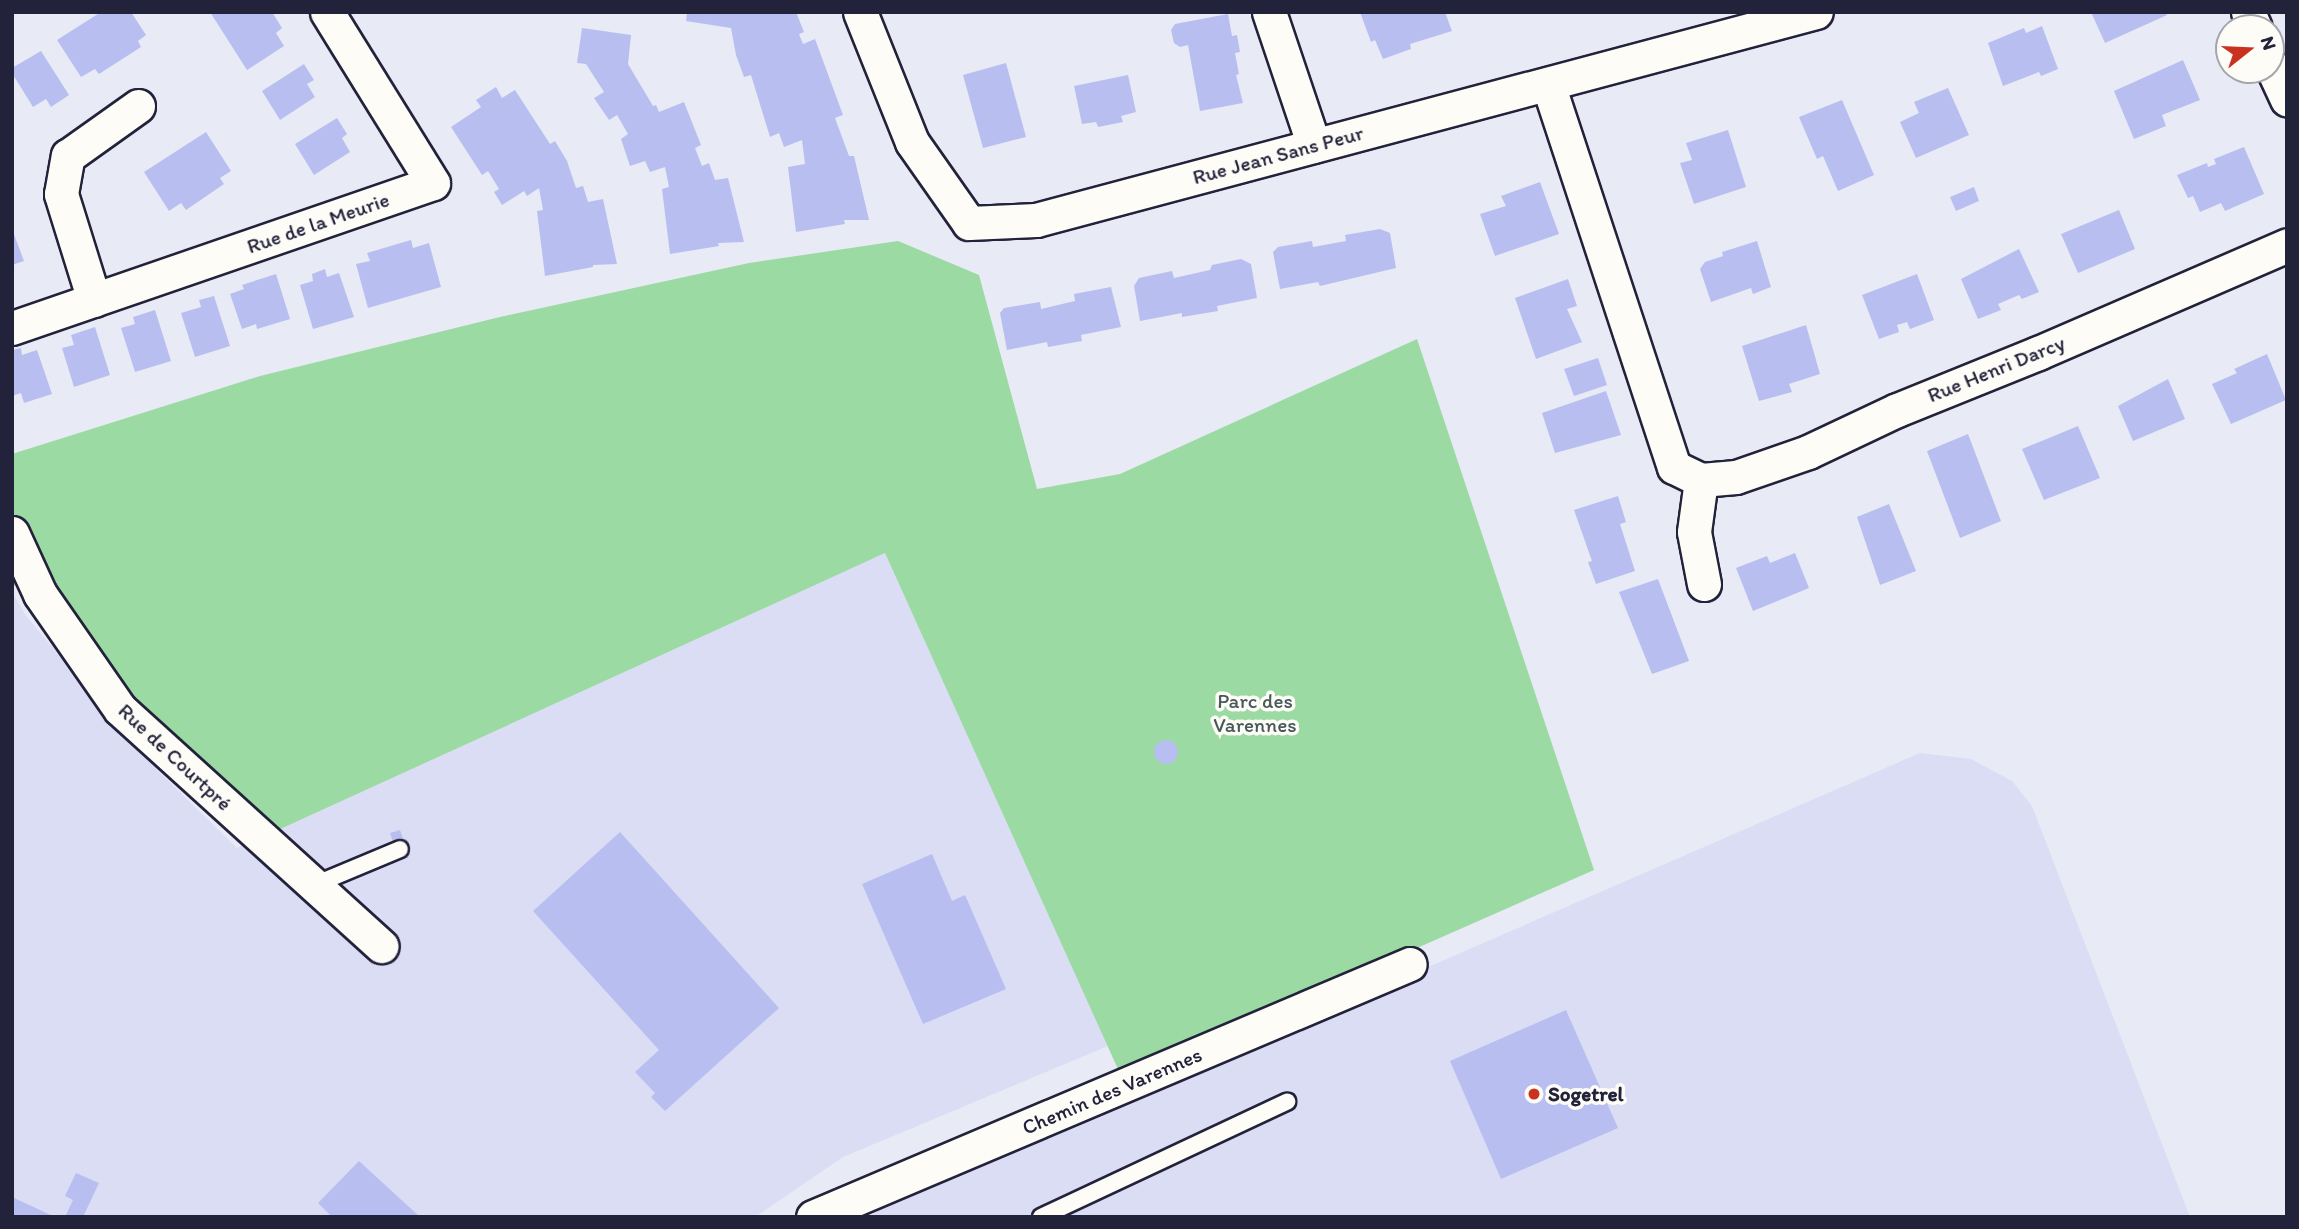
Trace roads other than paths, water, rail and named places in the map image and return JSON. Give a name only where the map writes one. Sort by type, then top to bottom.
[{"type":"street","name":"Rue de la Meurie","points":[[12,328],[433,183],[327,12]]},
{"type":"street","name":"Rue Jean Sans Peur","points":[[860,12],[912,142],[969,223],[1037,220],[1816,12]]},
{"type":"street","points":[[1269,12],[1314,146]]},
{"type":"street","points":[[1548,84],[1675,467],[1701,480],[1694,532],[1704,584]]},
{"type":"street","points":[[2280,84],[2287,100]]},
{"type":"street","points":[[94,300],[61,194],[68,156],[138,107]]},
{"type":"street","name":"Rue Henri Darcy","points":[[1701,480],[1736,477],[1808,452],[1897,410],[2038,353],[2287,245]]},
{"type":"street","name":"Rue de Courtpré","points":[[12,533],[40,594],[120,709],[381,946]]},
{"type":"street","name":"Chemin des Varennes","points":[[819,1216],[1410,964]]},
{"type":"lane","points":[[314,885],[400,849]]},
{"type":"lane","points":[[1041,1217],[1287,1102]]},
{"type":"place","name":"Sogetrel","points":[[1534,1094]]},
{"type":"park label","name":"Parc des Varennes","points":[[1255,713]]}]
